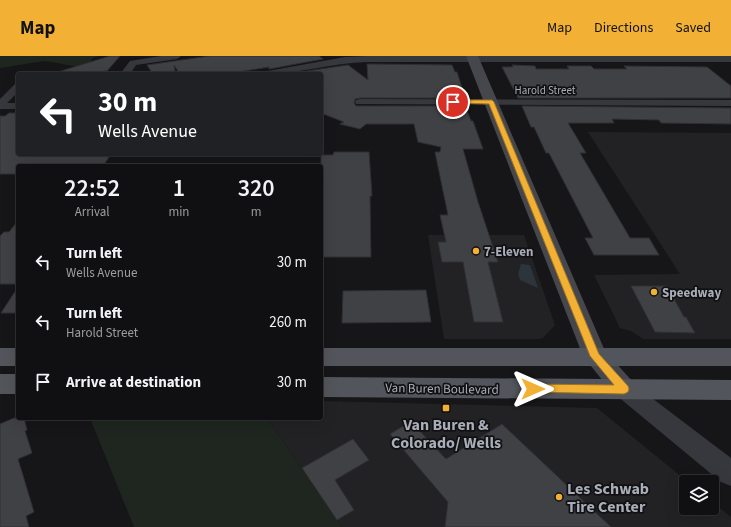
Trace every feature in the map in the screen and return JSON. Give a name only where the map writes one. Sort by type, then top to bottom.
[{"type":"main road","points":[[472,57],[492,102],[595,356],[624,389]]},
{"type":"main road","points":[[0,357],[16,357]]},
{"type":"main road","points":[[323,357],[731,357]]},
{"type":"main road","points":[[0,384],[16,384]]},
{"type":"main road","name":"Van Buren Boulevard","points":[[323,387],[731,390]]},
{"type":"street","points":[[127,72],[133,63],[177,56]]},
{"type":"street","points":[[279,72],[345,60],[367,59],[472,57],[731,60]]},
{"type":"street","points":[[0,105],[16,88]]},
{"type":"street","name":"Harold Street","points":[[360,102],[731,103]]},
{"type":"street","points":[[0,105],[16,106]]},
{"type":"street","points":[[624,389],[731,474]]},
{"type":"shaded area","points":[[0,56],[99,56],[93,58],[85,68],[45,61],[0,68]]},
{"type":"shaded area","points":[[588,132],[731,133],[731,339],[643,339],[631,331],[620,328],[594,275],[680,274]]},
{"type":"shaded area","points":[[428,235],[524,235],[555,325],[543,338],[538,339],[444,339]]},
{"type":"shaded area","points":[[521,264],[530,265],[538,288],[520,280],[518,274]]},
{"type":"shaded area","points":[[323,401],[597,408],[679,475],[679,515],[719,515],[719,508],[731,517],[731,527],[342,527],[268,420],[323,420]]},
{"type":"shaded area","points":[[91,420],[268,420],[342,527],[134,527]]},
{"type":"building","points":[[110,56],[120,56],[107,71],[61,71]]},
{"type":"building","points":[[210,56],[319,56],[323,59],[269,69],[269,67],[238,72],[179,72],[174,65],[175,71],[152,72],[147,65]]},
{"type":"building","points":[[367,64],[452,65],[455,72],[457,72],[463,91],[460,91],[462,98],[360,98],[355,99],[354,103],[356,106],[465,106],[471,121],[473,121],[483,149],[463,149],[478,202],[498,262],[488,262],[503,322],[474,322],[463,262],[442,262],[438,242],[446,242],[440,215],[448,215],[435,152],[440,152],[441,147],[418,142],[414,124],[366,124],[360,129],[340,124],[344,122],[323,114],[323,72],[301,72],[348,65],[368,80]]},
{"type":"building","points":[[512,65],[535,66],[536,69],[569,69],[567,66],[591,66],[594,69],[627,69],[624,66],[707,67],[731,86],[731,98],[518,98],[502,67],[513,67]]},
{"type":"building","points":[[522,106],[731,108],[731,124],[661,123],[659,120],[612,119],[614,123],[568,123],[586,153],[580,153],[630,238],[649,238],[659,255],[594,255],[585,238],[593,238],[549,153],[546,153],[534,127],[531,127]]},
{"type":"building","points":[[9,113],[16,113],[16,156],[110,156],[104,164],[16,164],[16,174],[0,174],[0,116],[5,116]]},
{"type":"building","points":[[334,152],[369,152],[372,196],[370,196],[371,257],[323,257],[323,164],[321,164],[321,156],[333,155]]},
{"type":"building","points":[[16,223],[16,284],[0,284],[0,236],[4,232],[9,232]]},
{"type":"building","points":[[631,286],[667,286],[684,317],[686,317],[695,333],[655,332]]},
{"type":"building","points":[[16,290],[16,313],[1,313]]},
{"type":"building","points":[[426,290],[431,322],[342,323],[343,291]]},
{"type":"building","points":[[14,418],[16,418],[16,420],[24,420],[27,430],[25,431],[32,453],[18,459],[34,512],[26,516],[29,527],[0,527],[0,424]]},
{"type":"building","points":[[502,424],[611,527],[445,527],[448,502],[390,434],[405,425],[409,429],[415,426],[446,459]]},
{"type":"building","points":[[353,439],[369,460],[335,480],[354,510],[337,520],[302,468]]},
{"type":"place","name":"7-Eleven","points":[[476,251]]},
{"type":"place","name":"Speedway","points":[[654,292]]},
{"type":"place","name":"Van Buren & Colorado/ Wells","points":[[446,408]]},
{"type":"place","name":"Les Schwab Tire Center","points":[[559,497]]},
{"type":"route","points":[[453,102],[492,102],[595,356],[624,389],[533,389]]}]
